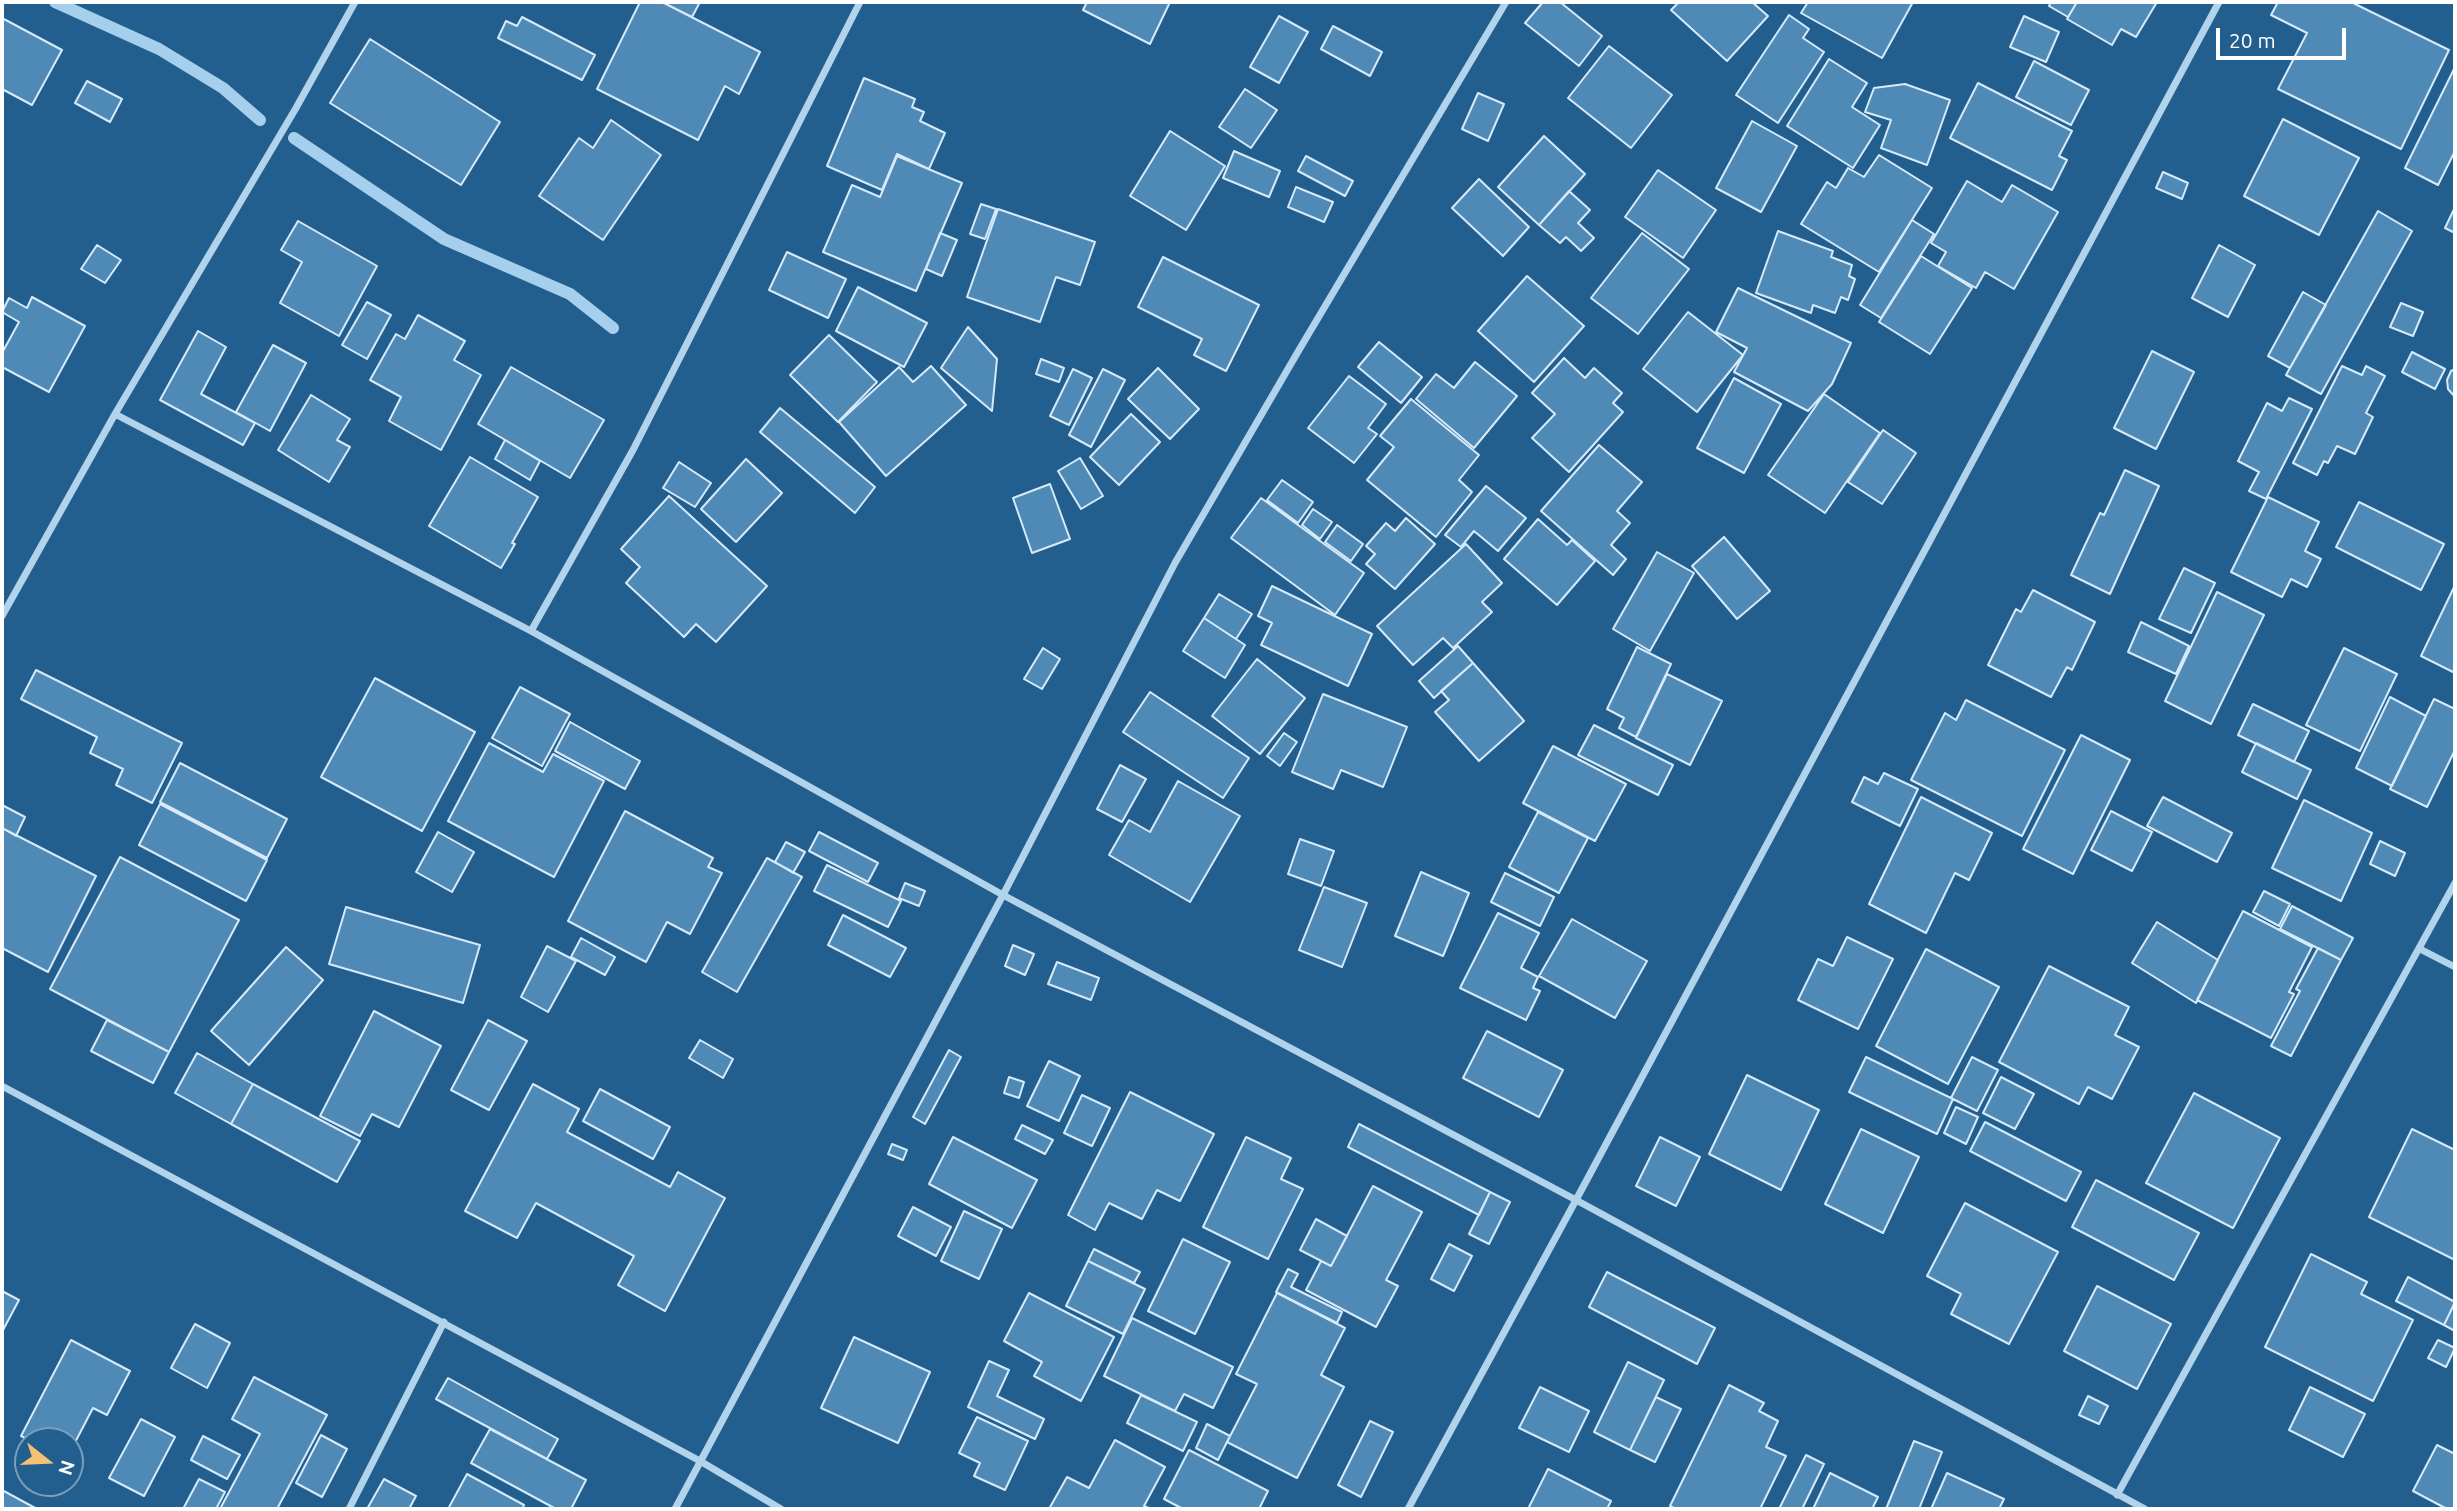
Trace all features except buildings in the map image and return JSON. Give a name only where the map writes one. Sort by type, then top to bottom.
[{"type":"street","points":[[2,616],[115,414],[296,108],[355,2]]},
{"type":"street","points":[[531,631],[633,450],[860,2]]},
{"type":"street","points":[[676,1509],[1003,895],[1175,563],[1506,2]]},
{"type":"street","points":[[1408,1509],[2219,2]]},
{"type":"street","points":[[115,414],[531,631],[1003,895],[1576,1200],[2145,1509]]},
{"type":"street","points":[[2117,1495],[2455,883]]},
{"type":"street","points":[[2420,949],[2455,967]]},
{"type":"street","points":[[2,1086],[700,1461],[780,1509]]},
{"type":"street","points":[[349,1509],[444,1322]]},
{"type":"waterway","points":[[55,2],[159,49],[223,88],[260,120]]},
{"type":"waterway","points":[[294,138],[444,239],[570,294],[613,328]]}]
